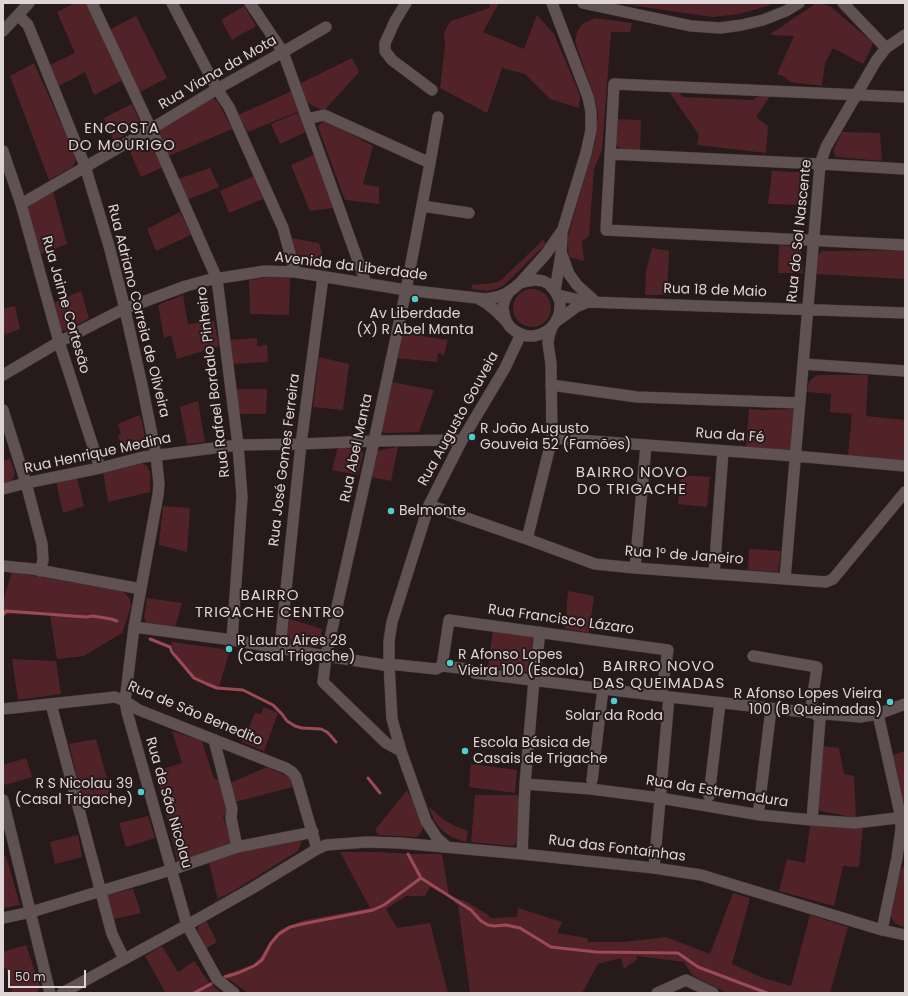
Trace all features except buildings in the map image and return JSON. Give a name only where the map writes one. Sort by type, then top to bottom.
[{"type":"street","points":[[3,31],[29,3]]},
{"type":"street","name":"Rua Rafael Bordalo Pinheiro","points":[[92,3],[151,129],[217,279],[238,445],[242,497],[232,640]]},
{"type":"street","points":[[172,3],[216,89],[229,107],[283,228],[295,272]]},
{"type":"street","points":[[250,3],[283,52],[366,283]]},
{"type":"street","points":[[406,3],[395,21],[385,43],[386,51],[392,60],[432,90]]},
{"type":"street","points":[[552,3],[588,97],[591,112],[591,130],[586,153],[562,232],[557,293]]},
{"type":"street","points":[[583,3],[691,26],[720,28],[763,20],[786,11],[799,3]]},
{"type":"street","points":[[843,3],[886,48]]},
{"type":"street","name":"Rua Adriano Correia de Oliveira","points":[[18,15],[28,25],[85,166],[109,246],[133,340],[156,455],[159,484],[158,495],[134,627]]},
{"type":"street","name":"Rua Viana da Mota","points":[[21,204],[151,129],[216,89],[326,27]]},
{"type":"street","name":"Rua do Sol Nascente","points":[[785,579],[820,164],[826,148],[876,61],[886,48],[905,35]]},
{"type":"street","points":[[905,97],[614,84],[606,230],[905,245]]},
{"type":"street","points":[[307,119],[324,115],[430,163]]},
{"type":"street","name":"Rua Abel Manta","points":[[401,752],[386,743],[323,682],[326,656],[406,290],[438,118]]},
{"type":"street","name":"Rua Jaime Cortesão","points":[[3,151],[21,204],[59,342],[100,468]]},
{"type":"street","points":[[610,154],[905,169]]},
{"type":"street","points":[[422,206],[469,213]]},
{"type":"street","points":[[554,324],[547,331],[541,334],[527,336],[521,334],[510,327],[506,321],[503,306],[509,292],[517,286],[546,254],[562,232]]},
{"type":"street","points":[[561,254],[569,274],[592,302]]},
{"type":"street","name":"Avenida da Liberdade","points":[[3,375],[59,342],[124,309],[197,282],[265,271],[295,272],[406,290],[478,299],[497,297],[505,294],[517,286]]},
{"type":"street","name":"Rua José Gomes Ferreira","points":[[280,648],[301,444],[323,277]]},
{"type":"street","points":[[517,286],[528,281],[543,281],[549,284],[557,293],[560,301],[559,315],[549,336],[548,343],[550,355],[552,438],[527,539]]},
{"type":"street","name":"Rua 18 de Maio","points":[[557,293],[592,302],[905,313]]},
{"type":"street","name":"Avenida da Liberdade","points":[[478,299],[486,303],[506,321]]},
{"type":"street","name":"Rua 18 de Maio","points":[[554,324],[576,307],[592,302]]},
{"type":"street","name":"Rua Augusto Gouveia","points":[[446,846],[430,828],[426,821],[401,752],[392,719],[389,641],[392,622],[429,505],[462,440],[505,368],[521,334]]},
{"type":"street","points":[[804,364],[905,371]]},
{"type":"street","points":[[551,385],[637,397],[800,403]]},
{"type":"street","points":[[3,410],[26,483],[42,544],[42,560],[40,570]]},
{"type":"street","name":"Rua da Fé","points":[[552,438],[795,456],[905,466]]},
{"type":"street","name":"Rua Henrique Medina","points":[[3,489],[143,457],[238,445],[462,440]]},
{"type":"street","points":[[635,568],[646,445]]},
{"type":"street","points":[[714,574],[723,451]]},
{"type":"street","name":"Rua 1º de Janeiro","points":[[429,505],[595,564],[826,582],[833,579],[905,492]]},
{"type":"street","points":[[3,566],[40,570],[141,589]]},
{"type":"street","name":"Rua Francisco Lázaro","points":[[442,666],[450,620],[668,650],[660,798],[654,868]]},
{"type":"street","points":[[134,627],[232,640],[384,665],[389,664],[436,669],[442,666],[468,669],[475,673],[771,709],[860,717],[878,714],[905,704]]},
{"type":"street","name":"Rua de São Nicolau","points":[[134,627],[125,701],[127,712],[186,925],[217,979],[234,993]]},
{"type":"street","points":[[522,854],[525,784],[534,680],[540,632]]},
{"type":"street","points":[[753,656],[817,667],[811,708],[820,719],[812,820]]},
{"type":"street","points":[[592,780],[603,689]]},
{"type":"street","name":"Rua de São Benedito","points":[[3,709],[115,697],[125,701],[139,710],[286,768],[292,772],[296,778],[317,849]]},
{"type":"street","points":[[709,796],[720,703]]},
{"type":"street","points":[[51,704],[112,934],[124,959]]},
{"type":"street","points":[[759,808],[771,709]]},
{"type":"street","points":[[878,714],[903,817],[901,829],[901,858],[882,930]]},
{"type":"street","points":[[214,740],[232,809],[231,818],[237,847]]},
{"type":"street","name":"Rua da Estremadura","points":[[525,784],[592,789],[660,798],[760,815],[812,820],[855,823],[903,817]]},
{"type":"street","points":[[3,800],[50,993]]},
{"type":"street","points":[[417,845],[425,836],[427,829],[426,821]]},
{"type":"street","points":[[3,918],[30,912],[171,870],[237,847],[313,832]]},
{"type":"street","name":"Rua das Fontaínhas","points":[[62,993],[251,889],[317,849],[326,845],[367,842],[400,842],[417,845],[446,846],[654,868],[701,875],[882,930],[905,935]]},
{"type":"street","points":[[657,993],[686,980],[713,993]]},
{"type":"shaded area","points":[[75,3],[87,3],[123,80],[94,95],[85,72],[59,86],[50,65],[75,53],[57,12]]},
{"type":"shaded area","points":[[491,3],[499,3],[483,32],[524,49],[537,15],[554,34],[580,95],[579,108],[550,99],[525,74],[502,68],[487,113],[440,88],[445,46],[444,33],[447,27],[451,21],[489,8]]},
{"type":"shaded area","points":[[616,3],[773,3],[768,6],[739,14],[712,17]]},
{"type":"shaded area","points":[[815,4],[830,6],[872,42],[872,46],[863,64],[833,48],[825,63],[822,86],[791,82],[783,76],[777,74],[794,36],[769,35]]},
{"type":"shaded area","points":[[244,6],[256,26],[232,40],[221,20]]},
{"type":"shaded area","points":[[136,16],[167,78],[138,93],[109,30]]},
{"type":"shaded area","points":[[595,18],[632,23],[630,32],[611,32],[602,150],[594,169],[589,236],[582,241],[584,261],[569,257],[567,239],[595,143],[598,113],[592,90],[575,42],[577,32],[582,24]]},
{"type":"shaded area","points":[[352,58],[359,72],[324,111],[306,101],[301,83]]},
{"type":"shaded area","points":[[34,63],[76,157],[72,167],[49,180],[10,76]]},
{"type":"shaded area","points":[[292,91],[299,111],[248,132],[238,115]]},
{"type":"shaded area","points":[[670,93],[679,93],[683,97],[752,100],[759,96],[770,96],[756,117],[768,126],[766,153],[697,145],[699,135]]},
{"type":"shaded area","points":[[210,98],[218,102],[232,129],[169,156],[158,137],[158,133],[164,126]]},
{"type":"shaded area","points":[[132,104],[141,124],[114,142],[104,118]]},
{"type":"shaded area","points":[[299,112],[306,132],[280,144],[271,124]]},
{"type":"shaded area","points":[[616,119],[641,120],[640,151],[621,149],[614,143]]},
{"type":"shaded area","points":[[326,121],[373,146],[363,184],[379,187],[379,204],[345,200],[318,127],[321,123]]},
{"type":"shaded area","points":[[842,132],[880,133],[882,161],[836,157],[833,151]]},
{"type":"shaded area","points":[[146,140],[163,167],[141,177],[128,147],[138,141]]},
{"type":"shaded area","points":[[315,154],[333,208],[310,211],[291,165]]},
{"type":"shaded area","points":[[210,168],[219,187],[187,200],[178,179]]},
{"type":"shaded area","points":[[772,171],[798,172],[804,175],[805,205],[768,204]]},
{"type":"shaded area","points":[[254,176],[263,199],[229,213],[220,191]]},
{"type":"shaded area","points":[[53,191],[67,244],[38,255],[26,208],[31,202]]},
{"type":"shaded area","points":[[180,212],[191,235],[156,251],[147,229]]},
{"type":"shaded area","points":[[291,238],[319,243],[327,270],[301,265],[298,263]]},
{"type":"shaded area","points":[[543,240],[546,244],[504,285],[497,289],[486,291],[471,289],[472,285],[500,281]]},
{"type":"shaded area","points":[[779,245],[795,247],[801,250],[803,273],[778,273]]},
{"type":"shaded area","points":[[652,248],[669,251],[667,295],[645,295],[646,271]]},
{"type":"shaded area","points":[[905,250],[905,279],[815,274],[817,257],[821,251]]},
{"type":"shaded area","points":[[270,277],[290,278],[289,315],[250,314],[249,280]]},
{"type":"shaded area","points":[[528,289],[536,289],[546,294],[550,301],[550,315],[546,322],[536,327],[528,327],[518,322],[516,319],[513,312],[513,304],[518,294],[521,292]]},
{"type":"shaded area","points":[[81,291],[89,318],[67,331],[62,330],[59,327],[51,304]]},
{"type":"shaded area","points":[[183,295],[188,324],[214,321],[219,346],[177,359],[171,335],[164,338],[158,305]]},
{"type":"shaded area","points":[[15,306],[20,329],[3,335],[3,309]]},
{"type":"shaded area","points":[[402,333],[448,340],[444,355],[438,353],[437,362],[396,358]]},
{"type":"shaded area","points":[[257,338],[257,346],[267,345],[268,362],[232,364],[230,340]]},
{"type":"shaded area","points":[[319,357],[349,364],[343,410],[313,407]]},
{"type":"shaded area","points":[[818,375],[868,375],[866,416],[905,420],[905,461],[848,456],[852,414],[830,412],[831,394],[807,392],[809,382]]},
{"type":"shaded area","points":[[391,382],[434,390],[419,432],[383,433],[382,429]]},
{"type":"shaded area","points":[[235,389],[267,389],[266,414],[238,414]]},
{"type":"shaded area","points":[[198,401],[205,442],[187,444],[180,407]]},
{"type":"shaded area","points":[[749,409],[792,409],[794,411],[791,449],[746,447]]},
{"type":"shaded area","points":[[139,415],[142,421],[146,444],[142,448],[125,453],[118,436],[121,434],[118,424]]},
{"type":"shaded area","points":[[338,447],[362,450],[363,454],[358,475],[332,470]]},
{"type":"shaded area","points":[[398,447],[391,481],[371,477],[376,453],[380,450]]},
{"type":"shaded area","points":[[10,458],[15,473],[14,477],[11,481],[3,483],[3,461]]},
{"type":"shaded area","points":[[142,463],[147,466],[150,472],[150,492],[108,502],[103,471]]},
{"type":"shaded area","points":[[681,475],[710,477],[707,507],[678,504]]},
{"type":"shaded area","points":[[77,478],[84,506],[63,513],[56,482]]},
{"type":"shaded area","points":[[163,506],[190,508],[187,552],[159,545]]},
{"type":"shaded area","points":[[749,549],[781,551],[778,572],[748,570]]},
{"type":"shaded area","points":[[12,572],[123,591],[130,599],[131,607],[122,633],[84,656],[57,659],[50,615],[3,614],[3,601]]},
{"type":"shaded area","points":[[568,591],[594,596],[589,633],[565,629]]},
{"type":"shaded area","points":[[147,598],[182,603],[175,627],[147,623],[144,618]]},
{"type":"shaded area","points":[[290,619],[322,629],[319,647],[290,644],[285,641]]},
{"type":"shaded area","points":[[493,630],[533,636],[528,672],[488,667]]},
{"type":"shaded area","points":[[172,642],[230,650],[219,687],[197,679],[178,657],[171,645]]},
{"type":"shaded area","points":[[12,659],[56,661],[61,694],[18,700]]},
{"type":"shaded area","points":[[264,707],[278,713],[264,751],[242,742],[255,713],[261,714]]},
{"type":"shaded area","points":[[172,731],[202,741],[214,779],[221,780],[229,813],[223,816],[233,846],[178,864],[156,771],[182,763]]},
{"type":"shaded area","points":[[96,739],[113,800],[84,807],[69,744]]},
{"type":"shaded area","points":[[823,746],[839,748],[844,774],[854,776],[856,818],[817,810]]},
{"type":"shaded area","points":[[905,751],[905,801],[901,802],[890,756]]},
{"type":"shaded area","points":[[26,758],[32,777],[5,785],[3,779],[3,765]]},
{"type":"shaded area","points":[[471,764],[517,770],[515,793],[469,787]]},
{"type":"shaded area","points":[[267,767],[292,779],[293,787],[235,802],[230,783]]},
{"type":"shaded area","points":[[407,790],[421,816],[423,828],[421,833],[416,837],[379,835],[375,830]]},
{"type":"shaded area","points":[[475,795],[520,795],[516,843],[513,846],[471,842]]},
{"type":"shaded area","points":[[428,806],[444,820],[468,831],[466,842],[451,837],[443,831],[435,822]]},
{"type":"shaded area","points":[[148,816],[155,838],[126,847],[119,823]]},
{"type":"shaded area","points":[[810,825],[863,828],[859,867],[843,866],[834,906],[779,891],[787,859],[805,863]]},
{"type":"shaded area","points":[[301,834],[302,841],[298,851],[230,893],[219,898],[218,901],[208,857]]},
{"type":"shaded area","points":[[78,835],[82,857],[55,864],[50,842]]},
{"type":"shaded area","points":[[340,852],[442,854],[449,897],[430,887],[425,896],[406,896],[386,909],[397,928],[430,923],[448,993],[248,993],[223,975],[254,964],[281,929],[305,920],[370,908]]},
{"type":"shaded area","points":[[6,856],[20,905],[3,908],[3,857]]},
{"type":"shaded area","points":[[905,865],[905,927],[895,923],[891,916],[901,870]]},
{"type":"shaded area","points":[[133,889],[141,913],[114,919],[107,895]]},
{"type":"shaded area","points":[[733,893],[750,898],[732,964],[763,978],[791,986],[810,915],[848,927],[830,993],[727,993],[692,975],[684,962],[637,956],[637,959],[624,969],[621,958],[598,964],[582,993],[470,993],[458,905],[454,902],[456,898],[465,901],[491,918],[517,917],[518,908],[562,922],[557,933],[587,938],[588,942],[624,942],[666,937],[710,954]]},
{"type":"shaded area","points":[[206,920],[217,942],[205,949],[198,931],[198,927]]},
{"type":"shaded area","points":[[26,945],[40,986],[37,993],[12,993],[6,968],[3,969],[3,952]]},
{"type":"shaded area","points":[[162,946],[178,972],[194,961],[208,981],[221,993],[164,993],[165,992],[145,956]]},
{"type":"waterway","points":[[3,615],[6,611],[86,617],[93,616],[117,621]]},
{"type":"waterway","points":[[150,639],[170,647],[172,652],[194,678],[217,688],[243,690],[273,705],[287,721],[295,726],[321,729],[327,732],[336,742]]},
{"type":"waterway","points":[[368,778],[380,793]]},
{"type":"waterway","points":[[408,854],[421,878],[471,910],[481,921],[488,925],[506,925],[520,928],[551,947],[596,952],[678,953],[698,967],[767,993]]},
{"type":"waterway","points":[[225,977],[254,966],[262,960],[271,943],[279,934],[290,927],[373,910],[384,905],[421,878]]},
{"type":"waterway","points":[[194,993],[211,984]]},
{"type":"place","name":"Av Liberdade (X) R Abel Manta","points":[[415,299]]},
{"type":"place","name":"R João Augusto Gouveia 52 (Famões)","points":[[472,437]]},
{"type":"place","name":"Belmonte","points":[[391,511]]},
{"type":"place","name":"R Laura Aires 28 (Casal Trigache)","points":[[229,649]]},
{"type":"place","name":"R Afonso Lopes Vieira 100 (Escola)","points":[[450,663]]},
{"type":"place","name":"Solar da Roda","points":[[614,701]]},
{"type":"place","name":"R Afonso Lopes Vieira 100 (B Queimadas)","points":[[890,702]]},
{"type":"place","name":"Escola Básica de Casais de Trigache","points":[[465,751]]},
{"type":"place","name":"R S Nicolau 39 (Casal Trigache)","points":[[141,792]]},
{"type":"district","name":"ENCOSTA DO MOURIGO","points":[[122,138]]},
{"type":"district","name":"BAIRRO NOVO DO TRIGACHE","points":[[632,482]]},
{"type":"district","name":"BAIRRO TRIGACHE CENTRO","points":[[270,604]]},
{"type":"district","name":"BAIRRO NOVO DAS QUEIMADAS","points":[[659,676]]}]
